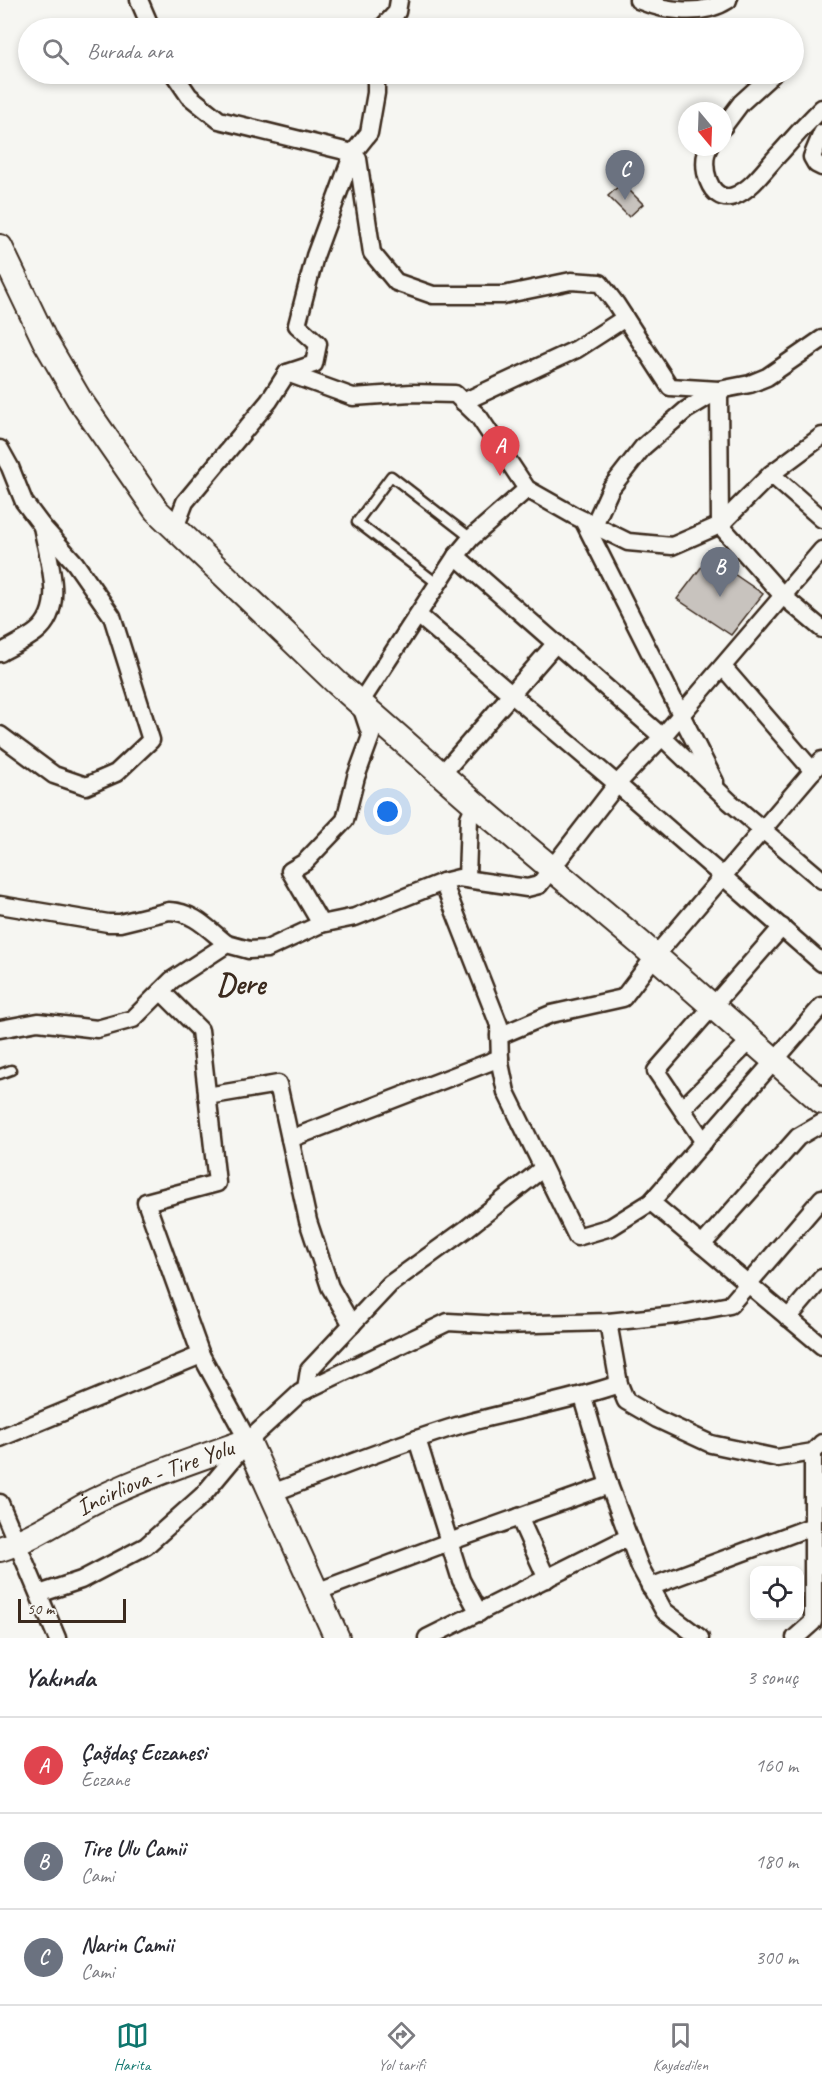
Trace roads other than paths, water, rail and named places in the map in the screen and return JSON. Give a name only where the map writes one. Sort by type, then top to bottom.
[{"type":"street","points":[[138,0],[146,18]]},
{"type":"street","points":[[391,18],[397,12],[399,0]]},
{"type":"street","points":[[638,0],[660,7],[700,11],[719,6],[728,0]]},
{"type":"street","points":[[181,84],[189,96],[219,120],[353,153],[358,159],[372,253],[396,282],[433,295],[503,296],[571,281],[600,284],[670,387],[719,390],[759,381],[822,339]]},
{"type":"street","points":[[176,528],[185,502],[269,401],[287,373],[314,364],[318,344],[297,325],[315,256],[353,153],[369,133],[376,84]]},
{"type":"street","points":[[732,115],[741,103],[762,84]]},
{"type":"street","points":[[706,156],[708,181],[719,196],[725,198],[733,196],[752,184],[822,108]]},
{"type":"street","points":[[822,133],[812,157],[816,164],[822,167]]},
{"type":"street","points":[[0,247],[9,282],[79,399],[156,510],[360,703],[822,1102]]},
{"type":"street","points":[[463,402],[578,349],[625,318]]},
{"type":"street","points":[[287,373],[353,397],[411,393],[455,394],[479,417],[527,489],[628,542],[672,546],[720,525],[771,474],[822,436]]},
{"type":"street","points":[[589,523],[611,488],[643,447],[686,410],[719,390]]},
{"type":"street","points":[[719,390],[720,525],[784,597],[822,629]]},
{"type":"street","points":[[0,449],[24,502],[75,563],[112,616],[151,740],[116,773],[86,786],[54,775],[0,735]]},
{"type":"street","points":[[771,474],[822,519]]},
{"type":"street","points":[[360,703],[456,556],[471,538],[527,489]]},
{"type":"street","points":[[589,523],[721,794]]},
{"type":"street","points":[[0,653],[37,632],[48,619],[53,607],[54,590],[42,526]]},
{"type":"street","points":[[0,905],[108,923],[169,911],[176,912],[194,917],[226,944],[249,950],[267,949],[321,924],[355,917],[443,882],[467,878],[527,888],[539,885],[617,784],[662,737],[822,550]]},
{"type":"street","points":[[456,556],[662,737],[721,794],[822,880]]},
{"type":"street","points":[[418,615],[513,694],[822,963]]},
{"type":"street","points":[[442,774],[556,643]]},
{"type":"street","points":[[499,1036],[551,1014],[623,998],[655,956],[817,766],[723,667]]},
{"type":"street","points":[[321,924],[291,871],[305,862],[345,820],[356,777],[371,736],[360,703]]},
{"type":"street","points":[[467,878],[469,818],[475,804]]},
{"type":"street","points":[[443,882],[499,1025],[500,1058],[506,1092],[577,1237],[611,1227],[651,1202],[822,1006]]},
{"type":"street","points":[[704,1142],[656,1071],[782,927]]},
{"type":"street","points":[[0,1029],[38,1022],[97,1029],[134,1018],[172,980],[226,944]]},
{"type":"street","points":[[161,991],[200,1030],[217,1183],[146,1202],[201,1355],[248,1441]]},
{"type":"street","points":[[682,1110],[751,1040]]},
{"type":"street","points":[[290,1139],[500,1058]]},
{"type":"street","points":[[207,1096],[278,1084],[311,1232],[330,1287],[352,1325]]},
{"type":"street","points":[[702,1245],[798,1137],[822,1123]]},
{"type":"street","points":[[306,1390],[309,1370],[390,1284],[466,1229],[542,1169]]},
{"type":"street","points":[[39,1594],[81,1580],[146,1546],[203,1495],[248,1441],[300,1393],[448,1322],[501,1325],[608,1322],[676,1315],[730,1305],[822,1198]]},
{"type":"street","points":[[651,1202],[822,1346]]},
{"type":"street","points":[[788,1317],[822,1278]]},
{"type":"street","points":[[608,1322],[619,1384],[626,1401],[657,1419],[711,1444],[777,1458],[817,1448],[813,1526],[817,1555],[817,1619],[795,1638]]},
{"type":"street","points":[[0,1438],[201,1355]]},
{"type":"street","points":[[272,1493],[417,1439],[463,1425],[582,1397],[619,1384]]},
{"type":"street","points":[[582,1397],[609,1485],[640,1567],[664,1611],[700,1638]]},
{"type":"street","points":[[417,1439],[461,1580],[479,1613]]},
{"type":"street","name":"İncirliova - Tire Yolu","points":[[9,1546],[94,1501],[130,1485],[248,1441],[337,1638]]},
{"type":"street","points":[[316,1592],[609,1485]]},
{"type":"street","points":[[0,1503],[9,1546],[39,1594],[57,1638]]},
{"type":"street","points":[[519,1517],[547,1579]]},
{"type":"street","points":[[650,1587],[813,1526]]},
{"type":"street","points":[[427,1638],[629,1537]]},
{"type":"lane","points":[[438,584],[357,522],[391,476],[471,538]]},
{"type":"lane","points":[[0,1074],[11,1070]]},
{"type":"place","name":"Narin Camii","points":[[625,200]]},
{"type":"place","name":"Çağdaş Eczanesi","points":[[500,476]]},
{"type":"place","name":"Tire Ulu Camii","points":[[720,597]]},
{"type":"district","name":"Dere","points":[[241,984]]}]
